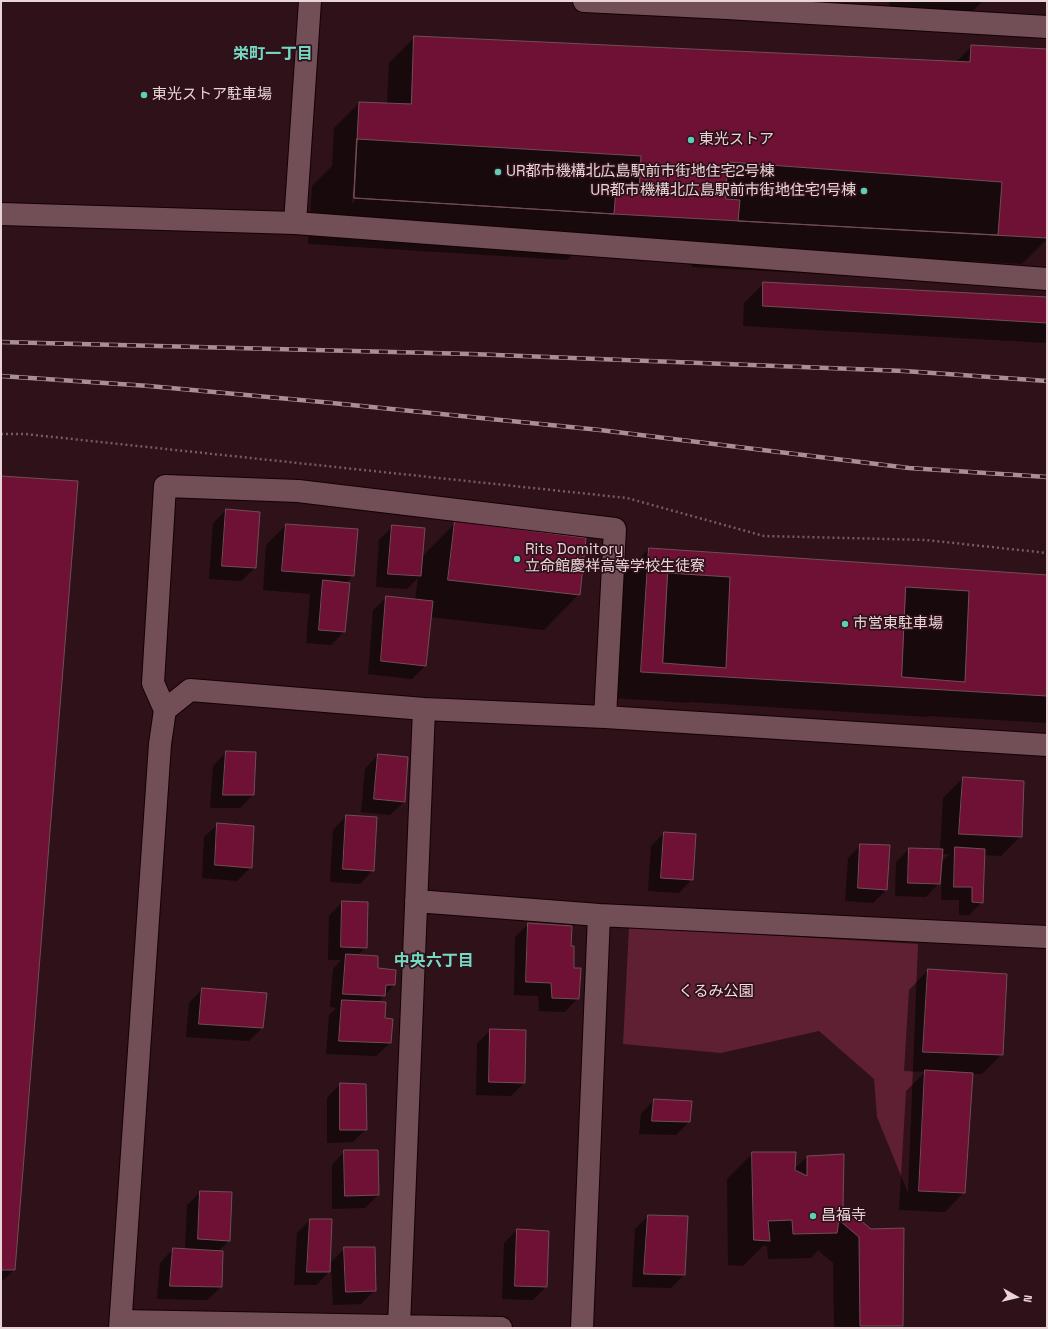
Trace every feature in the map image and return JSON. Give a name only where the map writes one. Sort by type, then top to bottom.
[{"type":"street","points":[[295,223],[310,1]]},
{"type":"street","points":[[584,1],[728,4],[1047,27]]},
{"type":"street","points":[[1,214],[295,223],[1047,279]]},
{"type":"street","points":[[501,1328],[120,1325],[160,744],[165,710],[153,683],[165,486],[298,491],[615,529],[605,717]]},
{"type":"street","points":[[165,710],[190,690],[424,709],[605,717],[1047,745]]},
{"type":"street","points":[[399,1326],[424,709]]},
{"type":"street","points":[[416,901],[599,915],[1047,937]]},
{"type":"street","points":[[582,1328],[599,915]]},
{"type":"green space","name":"くるみ公園","points":[[629,927],[918,944],[908,1193],[877,1117],[874,1079],[819,1031],[721,1053],[623,1044]]},
{"type":"building","points":[[414,36],[970,62],[971,45],[1047,49],[1047,238],[354,198],[359,102],[411,104]]},
{"type":"building","name":"UR都市機構北広島駅前市街地住宅2号棟","points":[[357,139],[641,156],[639,190],[616,189],[614,214],[354,198]]},
{"type":"building","name":"UR都市機構北広島駅前市街地住宅1号棟","points":[[728,162],[1002,182],[998,235],[738,221],[740,200],[726,199]]},
{"type":"building","points":[[763,282],[1047,297],[1047,323],[763,306]]},
{"type":"building","points":[[1,476],[78,481],[15,1270],[1,1270]]},
{"type":"building","points":[[226,509],[260,512],[256,568],[222,566]]},
{"type":"building","name":"Rits Domitory 立命館慶祥高等学校生徒寮","points":[[455,521],[586,538],[580,595],[448,580]]},
{"type":"building","points":[[286,524],[358,529],[354,576],[282,571]]},
{"type":"building","points":[[392,525],[425,528],[421,576],[388,574]]},
{"type":"building","name":"市営東駐車場","points":[[649,548],[1047,575],[1047,696],[641,672]]},
{"type":"building","points":[[668,573],[730,577],[726,668],[663,663]]},
{"type":"building","points":[[323,580],[350,583],[345,632],[319,630]]},
{"type":"building","points":[[906,587],[969,591],[965,682],[902,677]]},
{"type":"building","points":[[386,596],[433,601],[426,666],[381,661]]},
{"type":"building","points":[[226,751],[256,752],[254,795],[223,795]]},
{"type":"building","points":[[378,754],[408,757],[405,802],[374,799]]},
{"type":"building","points":[[963,777],[1024,781],[1022,837],[959,834]]},
{"type":"building","points":[[346,815],[377,817],[374,871],[343,869]]},
{"type":"building","points":[[217,823],[254,826],[252,868],[215,865]]},
{"type":"building","points":[[664,832],[696,834],[693,880],[661,878]]},
{"type":"building","points":[[860,844],[890,845],[887,890],[858,888]]},
{"type":"building","points":[[955,847],[985,849],[983,903],[972,902],[972,887],[954,887]]},
{"type":"building","points":[[909,848],[943,849],[940,884],[908,883]]},
{"type":"building","points":[[342,901],[368,902],[367,948],[341,947]]},
{"type":"building","points":[[528,923],[572,926],[571,946],[574,946],[574,968],[581,968],[579,999],[552,998],[551,983],[526,982]]},
{"type":"building","points":[[346,954],[378,956],[378,968],[396,970],[395,985],[386,985],[385,996],[343,994]]},
{"type":"building","points":[[928,969],[1007,974],[1003,1055],[923,1052]]},
{"type":"building","points":[[202,988],[267,993],[263,1028],[199,1024]]},
{"type":"building","points":[[342,1000],[386,1002],[385,1018],[393,1019],[391,1043],[339,1041]]},
{"type":"building","points":[[490,1029],[526,1030],[525,1083],[489,1082]]},
{"type":"building","points":[[925,1070],[973,1073],[965,1193],[919,1191]]},
{"type":"building","points":[[340,1083],[366,1084],[367,1130],[340,1130]]},
{"type":"building","points":[[654,1099],[692,1101],[690,1122],[652,1121]]},
{"type":"building","points":[[344,1150],[378,1150],[379,1195],[345,1196]]},
{"type":"building","points":[[752,1152],[796,1152],[795,1170],[807,1176],[807,1156],[844,1154],[843,1206],[871,1229],[904,1228],[903,1326],[860,1326],[859,1237],[839,1220],[837,1233],[793,1234],[792,1220],[768,1221],[770,1241],[754,1240]]},
{"type":"building","points":[[200,1191],[232,1192],[230,1241],[198,1239]]},
{"type":"building","points":[[648,1215],[688,1216],[685,1275],[644,1274]]},
{"type":"building","points":[[310,1219],[332,1219],[330,1272],[307,1272]]},
{"type":"building","points":[[517,1229],[549,1231],[547,1287],[515,1286]]},
{"type":"building","points":[[344,1247],[375,1247],[376,1291],[346,1292]]},
{"type":"building","points":[[173,1248],[223,1251],[222,1287],[170,1286]]},
{"type":"railway","points":[[1,342],[471,354],[904,371],[1047,381]]},
{"type":"railway","points":[[1,376],[149,386],[322,402],[600,430],[909,468],[1047,477]]},
{"type":"place","name":"東光ストア駐車場","points":[[144,95]]},
{"type":"place","name":"東光ストア","points":[[691,140]]},
{"type":"place","name":"UR都市機構北広島駅前市街地住宅2号棟","points":[[498,172]]},
{"type":"place","name":"UR都市機構北広島駅前市街地住宅1号棟","points":[[864,191]]},
{"type":"place","name":"Rits Domitory 立命館慶祥高等学校生徒寮","points":[[517,559]]},
{"type":"place","name":"市営東駐車場","points":[[845,624]]},
{"type":"place","name":"昌福寺","points":[[813,1216]]},
{"type":"district","name":"栄町一丁目","points":[[273,55]]},
{"type":"district","name":"中央六丁目","points":[[434,962]]}]
